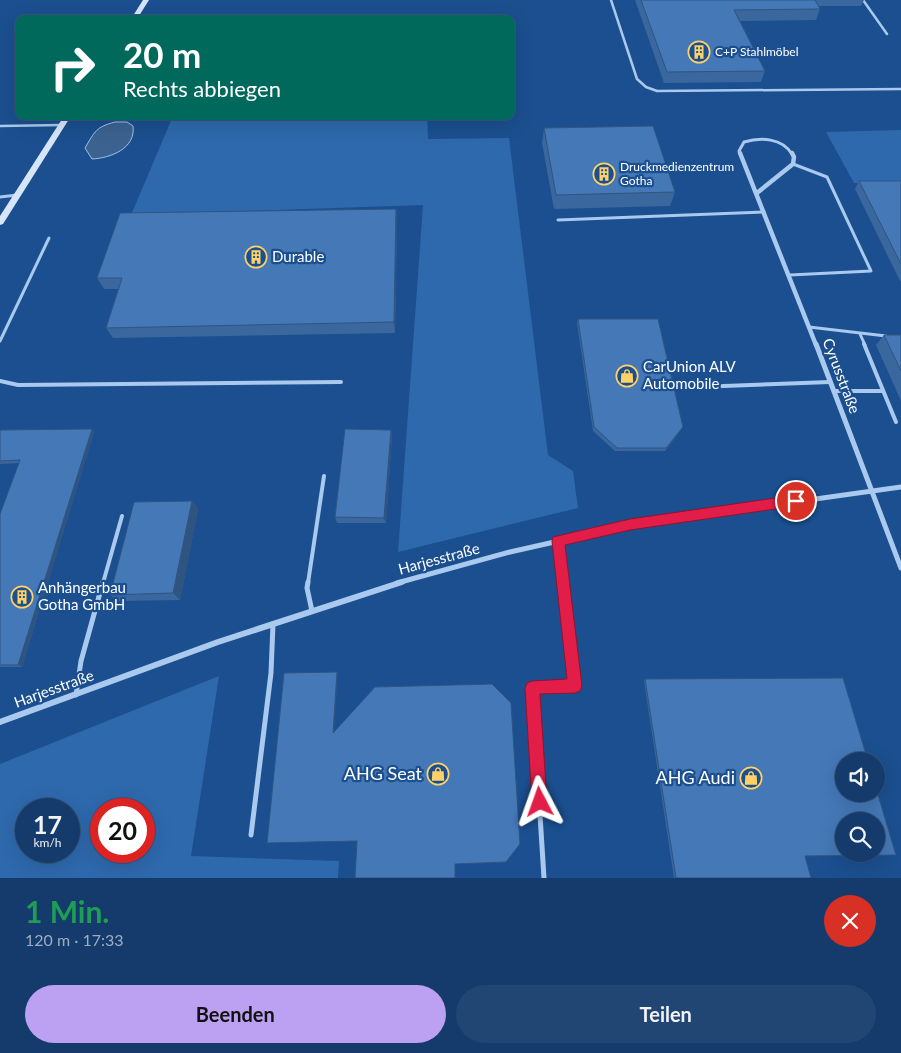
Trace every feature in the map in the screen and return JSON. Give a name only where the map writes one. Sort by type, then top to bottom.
[{"type":"main road","points":[[137,15],[146,0]]},
{"type":"main road","points":[[0,222],[65,120]]},
{"type":"street","name":"Cyrusstraße","points":[[793,164],[793,153],[782,144],[758,139],[744,142],[739,151],[790,275],[901,568]]},
{"type":"street","points":[[757,193],[793,164]]},
{"type":"street","name":"Harjesstraße","points":[[0,722],[379,588],[558,541],[630,525],[901,487]]},
{"type":"lane","points":[[611,0],[638,79],[642,86],[649,89],[666,91],[901,88]]},
{"type":"lane","points":[[863,0],[887,34]]},
{"type":"lane","points":[[0,126],[62,125]]},
{"type":"lane","points":[[790,275],[871,272],[827,177],[793,164]]},
{"type":"lane","points":[[0,196],[16,195]]},
{"type":"lane","points":[[558,220],[764,212]]},
{"type":"lane","points":[[0,341],[50,238]]},
{"type":"lane","points":[[809,327],[894,337]]},
{"type":"lane","points":[[860,334],[896,422]]},
{"type":"lane","points":[[0,381],[18,385],[341,382]]},
{"type":"lane","points":[[697,387],[830,382]]},
{"type":"lane","points":[[834,391],[883,391]]},
{"type":"lane","points":[[312,611],[307,588],[324,476]]},
{"type":"lane","points":[[76,695],[81,661],[122,516]]},
{"type":"lane","points":[[544,878],[532,688],[575,686],[558,541]]},
{"type":"lane","points":[[250,835],[271,674],[273,624]]},
{"type":"shaded area","points":[[171,120],[427,120],[428,139],[509,138],[548,455],[573,471],[578,508],[398,552],[423,205],[131,215]]},
{"type":"shaded area","points":[[115,122],[127,122],[133,126],[133,134],[130,141],[114,154],[92,159],[85,148],[91,137],[100,128]]},
{"type":"shaded area","points":[[901,130],[901,183],[854,183],[826,132]]},
{"type":"shaded area","points":[[219,676],[191,856],[339,861],[338,878],[0,878],[0,764]]},
{"type":"building","name":"C+P Stahlmöbel","points":[[641,0],[815,0],[820,9],[734,10],[765,71],[667,72]]},
{"type":"building","name":"Druckmedienzentrum Gotha","points":[[653,126],[675,192],[556,195],[544,128]]},
{"type":"building","points":[[859,181],[901,181],[901,264]]},
{"type":"building","name":"Durable","points":[[396,209],[394,322],[106,328],[122,278],[97,278],[120,213]]},
{"type":"building","name":"CarUnion ALV Automobile","points":[[578,319],[658,319],[683,427],[666,448],[617,448],[594,427]]},
{"type":"building","points":[[884,335],[901,335],[901,371]]},
{"type":"building","name":"Anhängerbau Gotha GmbH","points":[[92,429],[18,665],[0,665],[0,514],[20,460],[0,461],[0,430]]},
{"type":"building","points":[[345,429],[391,430],[384,518],[335,517]]},
{"type":"building","points":[[192,501],[173,593],[110,595],[134,502]]},
{"type":"building","name":"AHG Seat","points":[[337,672],[333,733],[375,687],[492,684],[511,703],[520,844],[506,862],[455,864],[455,878],[355,878],[357,841],[267,843],[284,673]]},
{"type":"building","name":"AHG Audi","points":[[843,678],[865,752],[835,752],[835,802],[880,802],[883,812],[835,812],[835,856],[805,856],[811,878],[676,878],[645,679]]},
{"type":"building","name":"AHG Audi","points":[[885,818],[896,855],[885,855]]},
{"type":"place","name":"C+P Stahlmöbel","points":[[699,52]]},
{"type":"place","name":"Druckmedienzentrum Gotha","points":[[604,174]]},
{"type":"place","name":"Durable","points":[[256,257]]},
{"type":"place","name":"CarUnion ALV Automobile","points":[[627,376]]},
{"type":"place","name":"Anhängerbau Gotha GmbH","points":[[22,597]]},
{"type":"place","name":"AHG Seat","points":[[438,774]]},
{"type":"place","name":"AHG Audi","points":[[751,778]]},
{"type":"route","points":[[540,802],[532,688],[575,686],[558,541],[630,525],[796,501]]}]
